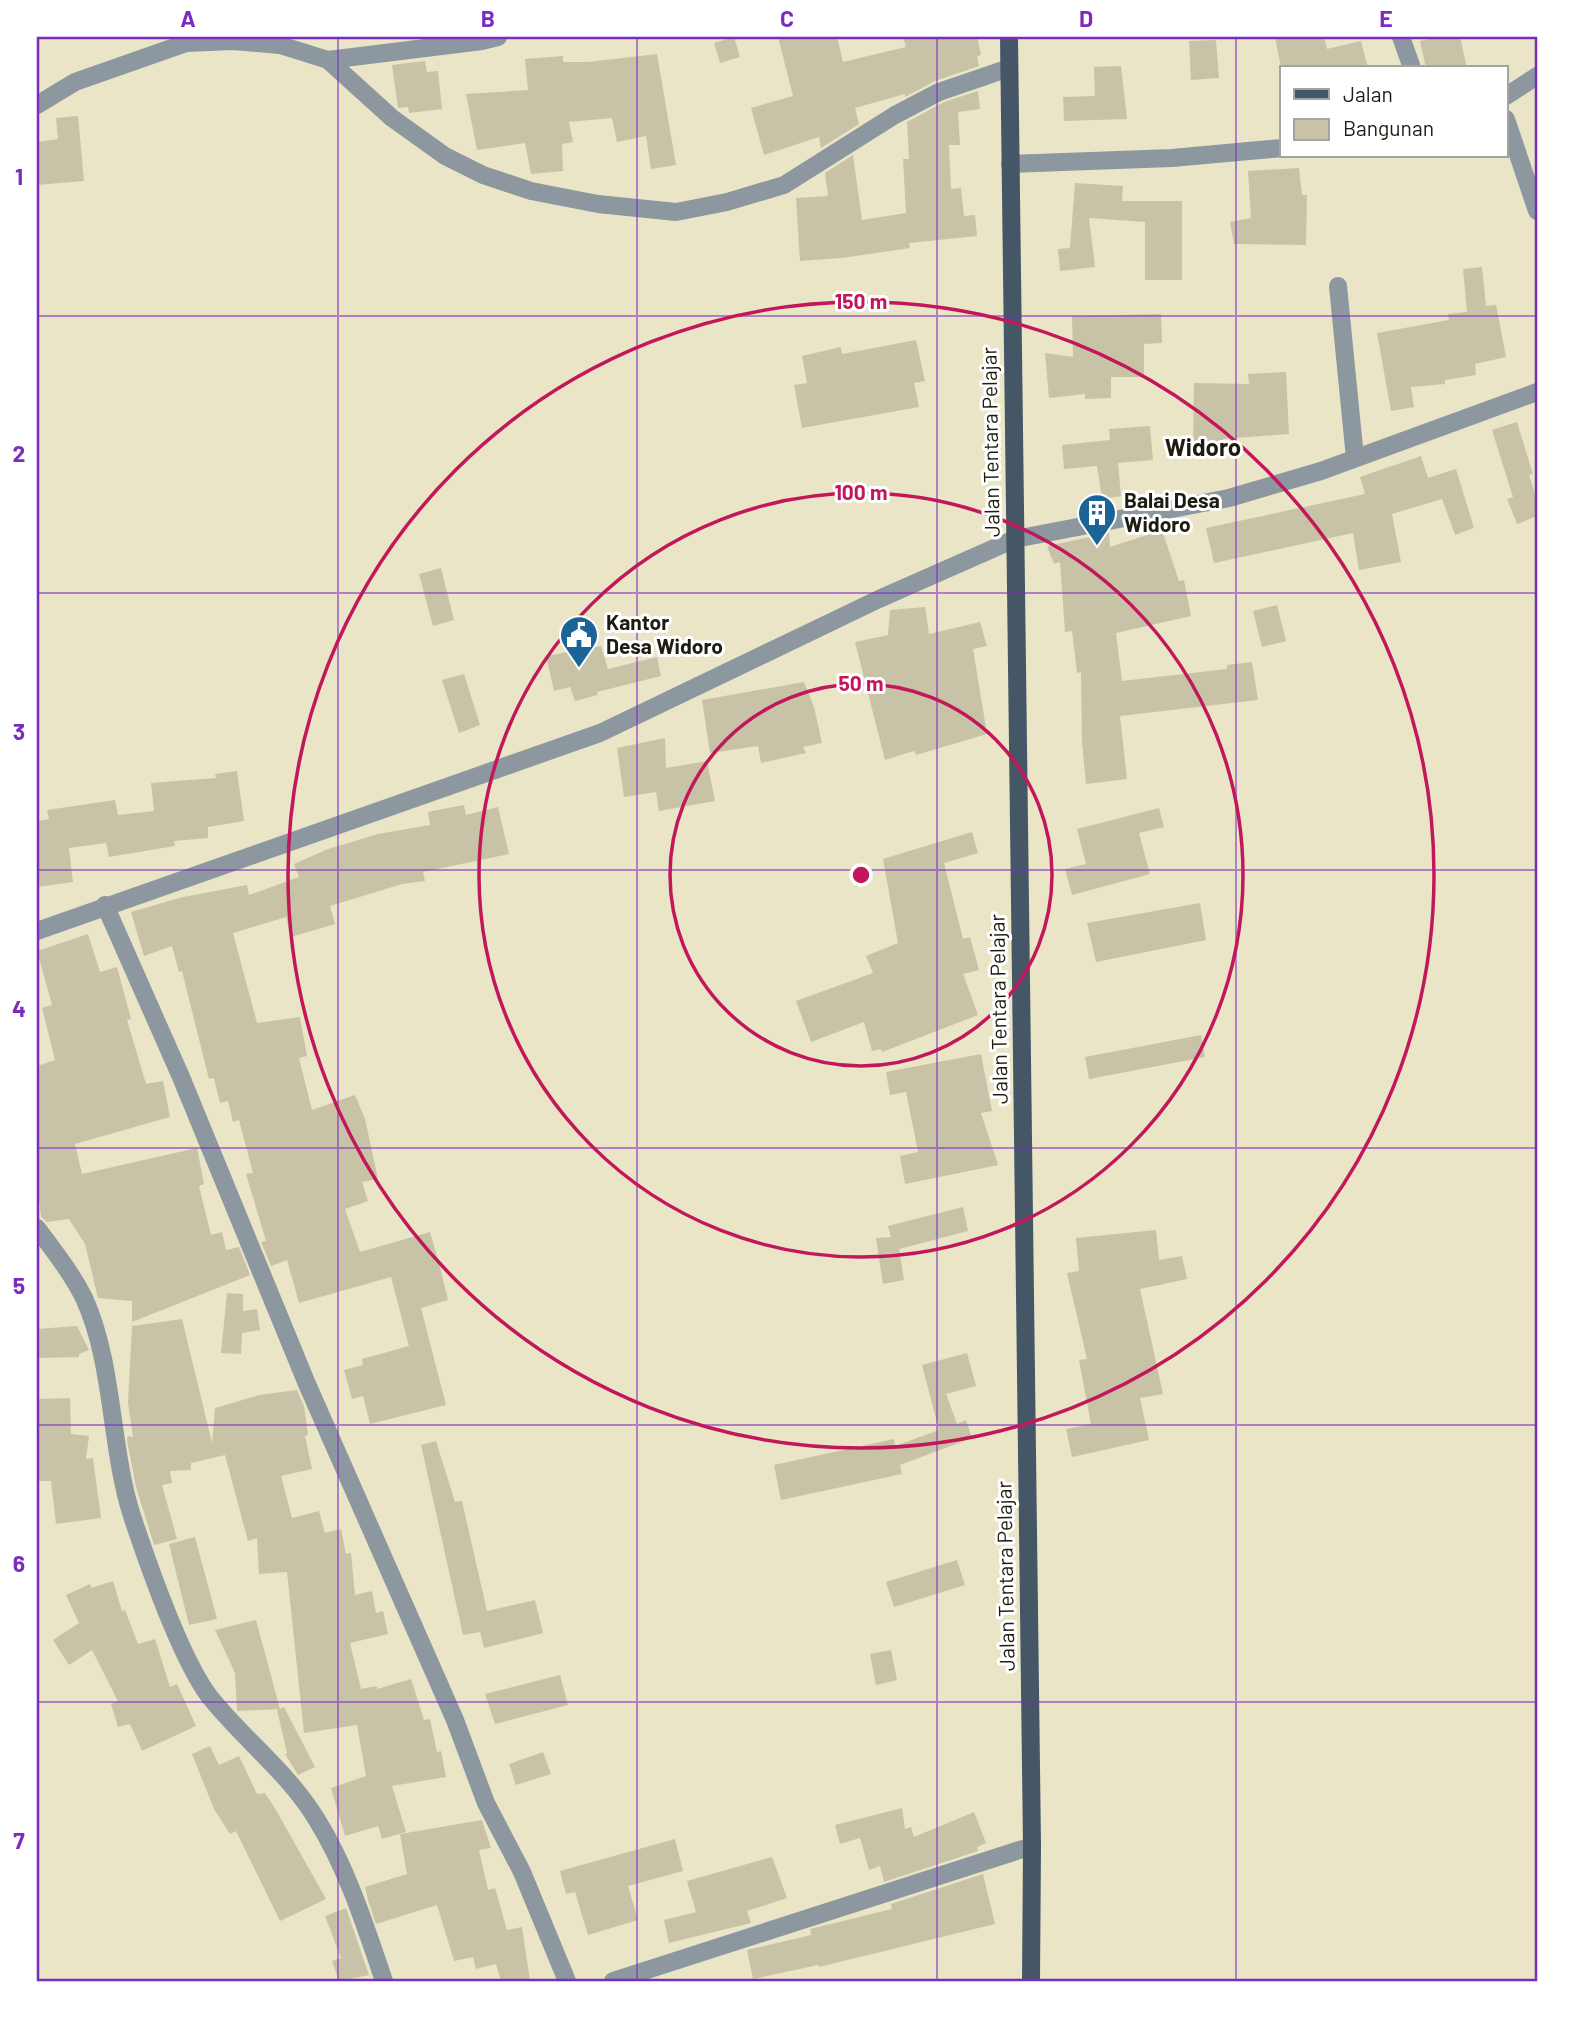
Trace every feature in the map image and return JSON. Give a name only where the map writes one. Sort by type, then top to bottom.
[{"type":"main road","name":"Jalan Tentara Pelajar","points":[[1009,37],[1032,1846],[1031,1981]]},
{"type":"street","points":[[328,60],[498,37]]},
{"type":"street","points":[[1401,37],[1411,66]]},
{"type":"street","points":[[37,105],[75,82],[186,43],[282,41],[328,60],[392,118],[446,156],[483,175],[531,191],[598,204],[676,212],[727,202],[784,185],[895,114],[939,92],[1009,68]]},
{"type":"street","points":[[1508,95],[1537,76]]},
{"type":"street","points":[[1508,125],[1537,211]]},
{"type":"street","points":[[1010,164],[1172,158],[1280,148]]},
{"type":"street","points":[[1338,286],[1355,458]]},
{"type":"street","points":[[37,931],[600,733],[879,599],[1015,539],[1229,498],[1355,458],[1537,392]]},
{"type":"street","points":[[105,905],[181,1077],[312,1397],[456,1720],[486,1803],[522,1872],[567,1981]]},
{"type":"street","points":[[37,1228],[64,1264],[85,1300],[102,1361],[131,1514],[179,1639],[209,1695],[281,1772],[317,1819],[368,1936],[384,1981]]},
{"type":"street","points":[[613,1981],[1032,1846]]},
{"type":"building","points":[[734,37],[740,57],[720,63],[714,43]]},
{"type":"building","points":[[778,37],[837,37],[843,62],[906,47],[903,37],[977,37],[981,55],[977,56],[979,66],[935,81],[905,97],[905,94],[855,108],[859,124],[821,148],[819,137],[764,155],[751,108],[793,96]]},
{"type":"building","points":[[1275,37],[1324,37],[1327,49],[1361,41],[1367,66],[1281,66]]},
{"type":"building","points":[[1437,37],[1460,37],[1467,66],[1426,66],[1420,41]]},
{"type":"building","points":[[1216,40],[1219,78],[1191,80],[1189,41]]},
{"type":"building","points":[[657,54],[676,165],[651,169],[646,136],[617,142],[612,118],[569,122],[573,142],[562,144],[563,171],[531,174],[525,143],[477,150],[466,94],[528,90],[525,59],[563,56],[563,62],[588,62]]},
{"type":"building","points":[[425,61],[427,72],[438,71],[442,109],[409,113],[408,107],[398,108],[392,65]]},
{"type":"building","points":[[1121,66],[1127,119],[1064,121],[1063,97],[1095,96],[1094,67]]},
{"type":"building","points":[[978,91],[980,109],[958,112],[960,145],[949,145],[951,189],[961,188],[964,216],[975,215],[977,236],[909,243],[910,248],[842,258],[800,261],[796,198],[828,196],[825,173],[853,155],[862,220],[906,213],[903,159],[909,159],[907,122],[944,102]]},
{"type":"building","points":[[78,116],[84,181],[37,185],[37,142],[58,139],[56,118]]},
{"type":"building","points":[[1299,168],[1302,195],[1307,195],[1306,245],[1234,244],[1230,222],[1251,218],[1248,171]]},
{"type":"building","points":[[1075,183],[1123,186],[1122,201],[1182,201],[1182,280],[1145,280],[1145,222],[1089,218],[1095,267],[1060,271],[1058,249],[1070,248]]},
{"type":"building","points":[[1482,267],[1486,306],[1496,305],[1506,357],[1475,364],[1476,375],[1445,380],[1445,384],[1411,387],[1414,407],[1391,411],[1377,333],[1449,320],[1448,314],[1467,312],[1463,269]]},
{"type":"building","points":[[1161,314],[1162,343],[1144,344],[1144,377],[1111,377],[1111,398],[1085,399],[1085,394],[1049,398],[1045,353],[1073,357],[1072,316]]},
{"type":"building","points":[[916,340],[925,381],[914,383],[919,407],[802,428],[794,385],[807,383],[802,356],[841,347],[842,354]]},
{"type":"building","points":[[1286,372],[1289,434],[1223,439],[1223,451],[1193,451],[1194,383],[1249,384],[1248,374]]},
{"type":"building","points":[[1517,422],[1533,474],[1529,475],[1537,500],[1537,516],[1517,524],[1507,499],[1513,497],[1492,430]]},
{"type":"building","points":[[1150,426],[1153,460],[1118,463],[1121,496],[1102,499],[1097,466],[1064,469],[1062,445],[1110,440],[1109,429]]},
{"type":"building","points":[[1421,456],[1428,478],[1456,469],[1474,528],[1455,535],[1442,499],[1392,514],[1401,562],[1359,570],[1353,533],[1214,563],[1206,528],[1365,494],[1360,477]]},
{"type":"building","points":[[1162,530],[1179,581],[1184,580],[1191,616],[1116,633],[1122,681],[1227,669],[1227,665],[1252,662],[1258,700],[1120,716],[1127,779],[1086,784],[1082,743],[1081,672],[1077,673],[1072,631],[1065,632],[1060,562],[1054,564],[1047,546],[1109,533],[1110,547]]},
{"type":"building","points":[[441,568],[454,620],[433,626],[419,574]]},
{"type":"building","points":[[1277,605],[1286,641],[1262,647],[1253,611]]},
{"type":"building","points":[[925,607],[929,634],[980,622],[987,646],[973,649],[987,734],[916,755],[914,751],[885,760],[855,642],[888,635],[890,610]]},
{"type":"building","name":"Kantor Desa Widoro","points":[[601,646],[608,669],[657,657],[661,676],[597,692],[598,695],[575,701],[570,687],[554,691],[546,656]]},
{"type":"building","points":[[464,674],[480,725],[459,733],[442,680]]},
{"type":"building","points":[[804,682],[814,707],[822,743],[803,747],[806,753],[761,763],[758,746],[710,753],[702,700]]},
{"type":"building","points":[[665,738],[666,768],[707,761],[715,801],[659,811],[656,792],[624,797],[617,748]]},
{"type":"building","points":[[237,771],[244,821],[208,827],[208,838],[174,841],[175,846],[109,857],[106,843],[69,848],[73,882],[37,887],[37,821],[49,819],[47,810],[115,800],[118,815],[154,811],[151,783],[216,778],[215,774]]},
{"type":"building","points":[[464,805],[466,815],[498,807],[509,854],[423,872],[425,881],[402,884],[330,906],[335,924],[291,937],[286,917],[233,933],[257,1023],[300,1017],[307,1056],[299,1058],[312,1110],[355,1095],[365,1119],[378,1179],[362,1182],[368,1201],[345,1209],[360,1252],[430,1232],[439,1263],[448,1300],[421,1308],[446,1405],[370,1424],[363,1396],[352,1399],[344,1370],[363,1365],[362,1359],[409,1346],[391,1277],[299,1303],[287,1260],[271,1266],[261,1242],[266,1241],[246,1174],[253,1173],[239,1120],[233,1122],[228,1101],[220,1103],[214,1078],[209,1079],[182,971],[179,972],[172,946],[144,956],[131,912],[183,897],[247,885],[249,895],[299,877],[294,864],[328,849],[378,834],[430,825],[428,812]]},
{"type":"building","points":[[1159,808],[1164,827],[1139,833],[1150,874],[1072,895],[1065,869],[1086,864],[1077,829]]},
{"type":"building","points":[[972,832],[978,853],[944,863],[963,939],[970,937],[979,970],[963,974],[978,1015],[882,1052],[881,1049],[872,1051],[864,1022],[811,1042],[796,1001],[873,973],[866,956],[898,943],[883,859]]},
{"type":"building","points":[[1200,903],[1206,940],[1096,962],[1087,923]]},
{"type":"building","points":[[88,934],[100,972],[117,967],[131,1019],[127,1020],[146,1084],[163,1081],[170,1117],[75,1144],[82,1174],[197,1148],[204,1184],[199,1186],[211,1235],[222,1232],[226,1250],[239,1247],[250,1275],[132,1322],[132,1301],[98,1298],[85,1244],[69,1219],[47,1222],[41,1217],[37,1199],[37,1066],[55,1060],[42,1008],[52,1005],[37,951]]},
{"type":"building","points":[[1201,1035],[1205,1057],[1089,1079],[1085,1057]]},
{"type":"building","points":[[981,1054],[992,1111],[981,1113],[998,1165],[905,1184],[900,1156],[918,1152],[906,1092],[890,1095],[886,1072]]},
{"type":"building","points":[[963,1207],[968,1231],[899,1249],[904,1280],[883,1284],[876,1238],[891,1237],[888,1226]]},
{"type":"building","points":[[1156,1230],[1159,1260],[1182,1256],[1187,1279],[1140,1289],[1163,1394],[1140,1398],[1149,1440],[1072,1457],[1066,1429],[1091,1424],[1079,1360],[1087,1359],[1067,1273],[1079,1271],[1076,1238]]},
{"type":"building","points":[[227,1293],[243,1294],[243,1311],[257,1309],[260,1330],[242,1333],[241,1354],[221,1353]]},
{"type":"building","points":[[182,1319],[212,1443],[215,1408],[259,1395],[297,1390],[304,1406],[308,1435],[305,1436],[312,1469],[281,1476],[292,1518],[319,1511],[325,1533],[341,1529],[346,1554],[351,1553],[355,1595],[372,1591],[376,1613],[383,1611],[388,1634],[350,1643],[361,1689],[377,1686],[377,1689],[411,1679],[424,1720],[430,1719],[437,1752],[441,1751],[446,1777],[392,1786],[406,1832],[382,1839],[378,1826],[345,1836],[331,1788],[366,1776],[357,1725],[304,1733],[287,1572],[259,1574],[257,1538],[248,1541],[225,1455],[191,1463],[191,1470],[170,1471],[172,1483],[162,1485],[177,1539],[154,1545],[136,1487],[127,1440],[128,1436],[133,1437],[128,1403],[132,1326]]},
{"type":"building","points":[[77,1326],[89,1350],[79,1354],[79,1357],[37,1358],[37,1329]]},
{"type":"building","points":[[967,1353],[976,1386],[946,1394],[957,1424],[966,1420],[972,1438],[900,1465],[902,1474],[781,1500],[774,1465],[894,1439],[895,1446],[939,1430],[922,1365]]},
{"type":"building","points":[[70,1398],[71,1434],[89,1436],[86,1459],[93,1458],[101,1518],[56,1524],[51,1481],[37,1481],[37,1399]]},
{"type":"building","points":[[436,1441],[455,1502],[462,1501],[487,1611],[535,1600],[543,1633],[484,1648],[480,1632],[463,1635],[421,1445]]},
{"type":"building","points":[[195,1537],[217,1619],[189,1625],[169,1544]]},
{"type":"building","points":[[957,1560],[965,1585],[894,1607],[886,1582]]},
{"type":"building","points":[[113,1581],[122,1611],[125,1610],[138,1644],[155,1639],[170,1687],[177,1684],[196,1726],[142,1751],[130,1724],[118,1727],[111,1704],[118,1701],[92,1650],[69,1665],[53,1640],[79,1623],[66,1595],[90,1584],[91,1588]]},
{"type":"building","points":[[256,1620],[280,1709],[237,1711],[235,1673],[215,1630]]},
{"type":"building","points":[[891,1650],[897,1680],[876,1685],[870,1654]]},
{"type":"building","points":[[560,1675],[568,1705],[495,1724],[485,1694]]},
{"type":"building","points":[[284,1707],[315,1767],[298,1775],[285,1754],[287,1753],[277,1710]]},
{"type":"building","points":[[210,1746],[219,1765],[239,1756],[257,1794],[265,1793],[326,1899],[280,1921],[236,1831],[230,1834],[214,1809],[192,1754]]},
{"type":"building","points":[[543,1752],[551,1774],[516,1785],[509,1764]]},
{"type":"building","points":[[902,1808],[905,1829],[911,1827],[914,1837],[974,1812],[986,1843],[977,1847],[978,1851],[884,1882],[880,1866],[869,1870],[860,1838],[840,1844],[835,1825]]},
{"type":"building","points":[[482,1820],[491,1848],[479,1850],[488,1890],[495,1888],[507,1930],[522,1927],[530,1981],[501,1981],[496,1964],[476,1969],[473,1957],[454,1961],[437,1905],[376,1924],[368,1900],[365,1887],[407,1874],[400,1834]]},
{"type":"building","points":[[675,1839],[683,1871],[628,1886],[638,1920],[588,1935],[575,1892],[566,1894],[560,1871]]},
{"type":"building","points":[[772,1857],[787,1898],[747,1911],[751,1923],[669,1943],[664,1920],[696,1912],[687,1881]]},
{"type":"building","points":[[983,1874],[995,1924],[819,1967],[818,1965],[753,1979],[747,1950],[811,1935],[810,1929],[892,1909],[891,1904]]},
{"type":"building","points":[[346,1908],[369,1975],[339,1981],[332,1961],[341,1958],[325,1916]]},
{"type":"place","name":"Balai Desa Widoro","points":[[1097,547]]},
{"type":"place","name":"Kantor Desa Widoro","points":[[579,669]]},
{"type":"district","name":"Widoro","points":[[1203,448]]}]
